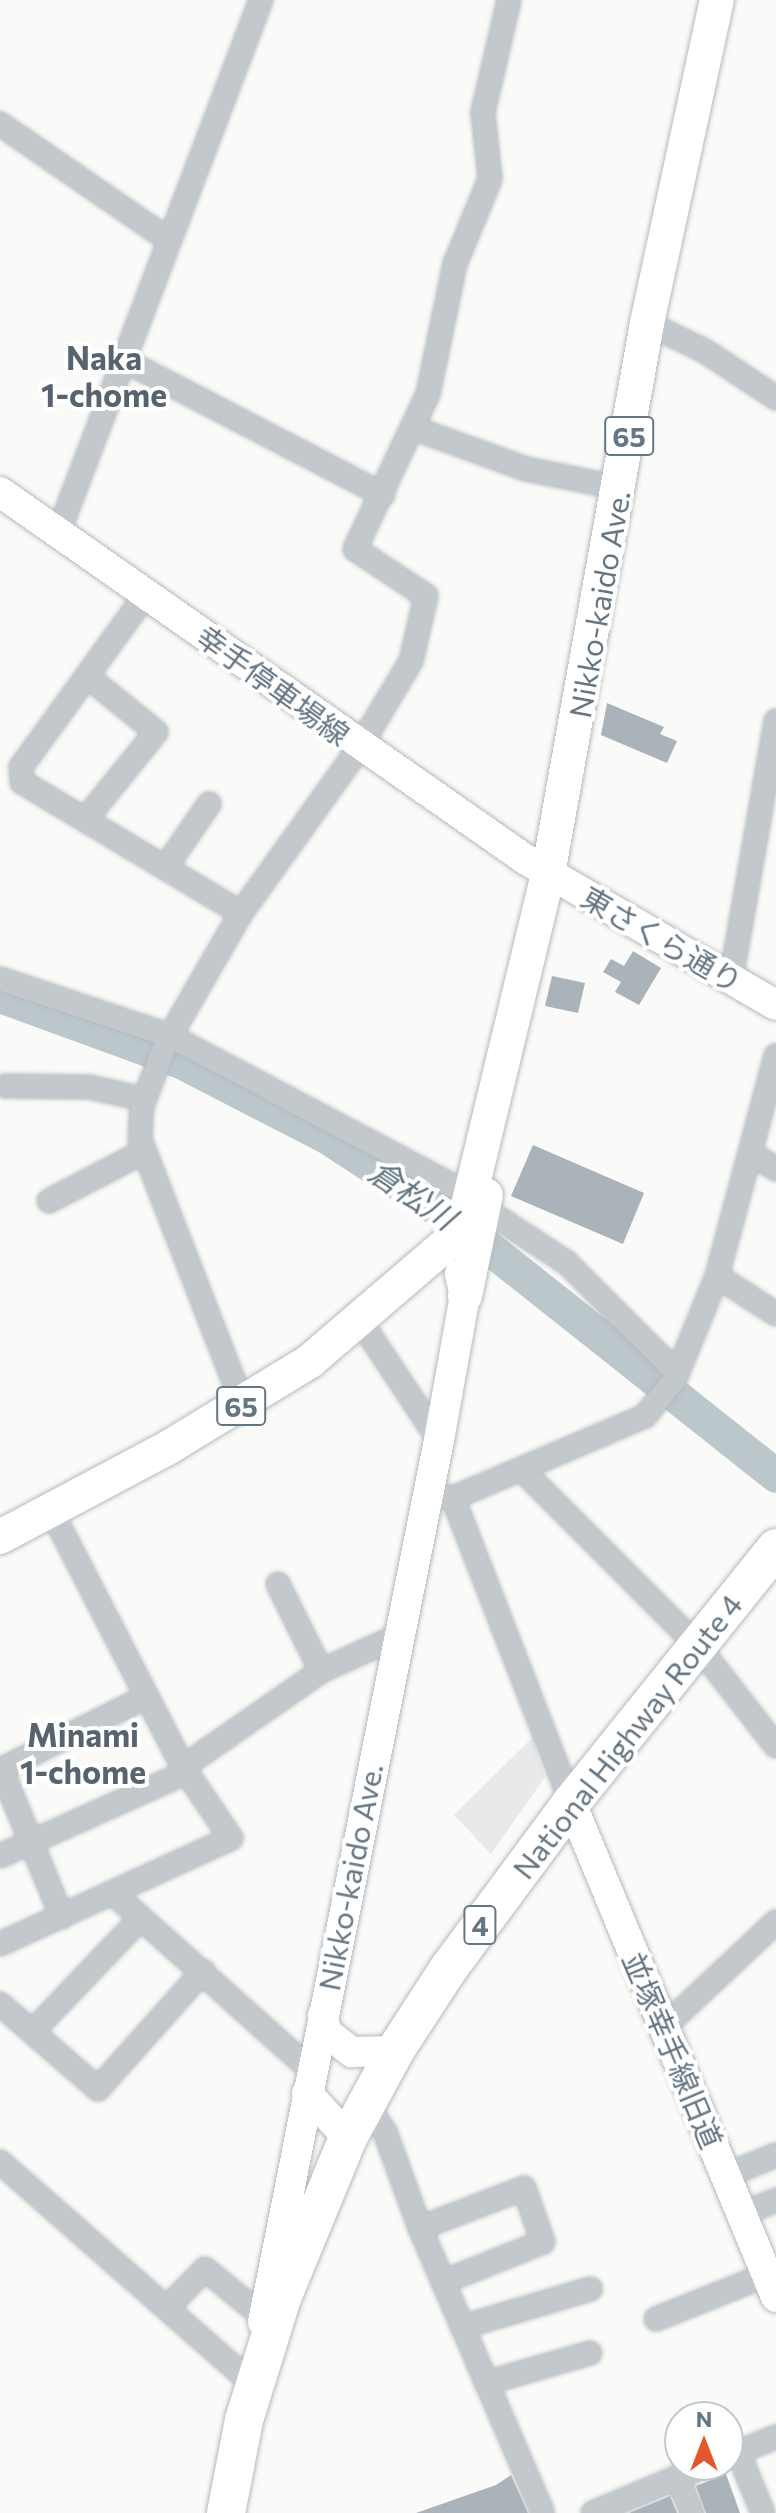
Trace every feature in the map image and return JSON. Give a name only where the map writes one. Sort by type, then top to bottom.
[{"type":"highway","name":"National Highway Route 4","points":[[260,2351],[348,2138],[395,2051],[449,1968],[571,1803],[776,1548]]},
{"type":"highway","name":"Nikko-kaido Ave.","points":[[226,2513],[260,2351]]},
{"type":"main road","name":"Nikko-kaido Ave.","points":[[465,1296],[469,1221],[548,874],[620,488],[647,323],[717,0]]},
{"type":"main road","name":"65","points":[[0,1537],[243,1405],[361,1322],[469,1221]]},
{"type":"street","points":[[59,531],[166,238],[261,0]]},
{"type":"street","points":[[243,1405],[140,1139],[144,1099],[151,1072],[168,1039],[241,913],[359,748],[411,661],[426,596],[355,549],[428,394],[455,264],[490,179],[483,112],[509,0]]},
{"type":"street","points":[[0,124],[166,238]]},
{"type":"street","points":[[647,323],[705,351],[776,398]]},
{"type":"street","points":[[122,359],[383,495]]},
{"type":"street","points":[[413,428],[526,469],[620,488]]},
{"type":"street","name":"幸手停車場線","points":[[0,492],[147,593],[359,748],[548,874]]},
{"type":"street","points":[[147,593],[21,767],[22,782],[241,913]]},
{"type":"street","points":[[85,820],[156,732],[88,677]]},
{"type":"street","points":[[731,979],[776,721]]},
{"type":"street","points":[[165,868],[209,804]]},
{"type":"street","name":"東さくら通り","points":[[548,874],[776,1005]]},
{"type":"street","points":[[0,979],[168,1039],[469,1221],[567,1263],[676,1376]]},
{"type":"street","points":[[571,1803],[441,1495],[522,1470],[645,1416],[676,1376],[717,1276],[776,1056]]},
{"type":"street","points":[[6,1086],[89,1087],[144,1099]]},
{"type":"street","points":[[49,1201],[145,1151]]},
{"type":"street","points":[[752,1154],[776,1169]]},
{"type":"street","points":[[717,1276],[776,1314]]},
{"type":"street","name":"Nikko-kaido Ave.","points":[[260,2351],[309,2082],[398,1636],[441,1495],[439,1440],[465,1296]]},
{"type":"street","points":[[361,1322],[439,1440]]},
{"type":"street","points":[[522,1470],[697,1645],[776,1746]]},
{"type":"street","points":[[0,1944],[231,1838],[185,1769],[51,1510]]},
{"type":"street","points":[[278,1584],[321,1671]]},
{"type":"street","points":[[0,1856],[185,1769],[321,1671],[398,1636]]},
{"type":"street","points":[[62,1917],[1,1769],[146,1697]]},
{"type":"street","name":"並塚幸手線旧道","points":[[571,1803],[771,2286]]},
{"type":"street","points":[[114,1894],[203,1971],[309,2082],[348,2138]]},
{"type":"street","points":[[33,2031],[141,1918]]},
{"type":"street","points":[[663,2028],[776,1922]]},
{"type":"street","points":[[0,2004],[98,2089],[203,1971]]},
{"type":"street","points":[[323,2015],[326,2032],[352,2052],[395,2051]]},
{"type":"street","points":[[366,2103],[385,2132],[420,2228],[543,2513]]},
{"type":"street","points":[[725,2176],[776,2155]]},
{"type":"street","points":[[0,2162],[167,2308],[260,2351]]},
{"type":"street","points":[[420,2228],[524,2188],[543,2242],[443,2282]]},
{"type":"street","points":[[742,2214],[776,2200]]},
{"type":"street","points":[[167,2308],[205,2269],[260,2351]]},
{"type":"street","points":[[656,2319],[771,2286]]},
{"type":"street","points":[[462,2327],[590,2289]]},
{"type":"street","points":[[486,2383],[590,2353]]},
{"type":"street","points":[[744,2450],[776,2437]]},
{"type":"street","points":[[744,2476],[763,2513]]},
{"type":"street","points":[[593,2513],[668,2481]]},
{"type":"street","points":[[679,2481],[692,2513]]},
{"type":"shaded area","points":[[532,1738],[545,1777],[491,1854],[454,1815]]},
{"type":"building","points":[[607,703],[664,727],[660,734],[677,741],[667,763],[601,735]]},
{"type":"building","points":[[633,951],[661,968],[639,1005],[615,992],[621,982],[603,972],[611,959],[624,966]]},
{"type":"building","points":[[552,976],[585,983],[578,1013],[545,1006]]},
{"type":"building","points":[[533,1145],[644,1193],[623,1244],[511,1196]]},
{"type":"building","points":[[511,2475],[528,2513],[416,2513],[496,2485]]},
{"type":"building","points":[[708,2481],[729,2481],[740,2513],[706,2513],[696,2486]]},
{"type":"building","points":[[670,2496],[677,2513],[629,2513]]},
{"type":"waterway","name":"倉松川","points":[[0,996],[179,1061],[327,1137],[451,1218],[776,1476]]},
{"type":"district","name":"Naka 1-chome","points":[[104,376]]},
{"type":"district","name":"Minami 1-chome","points":[[83,1754]]}]
